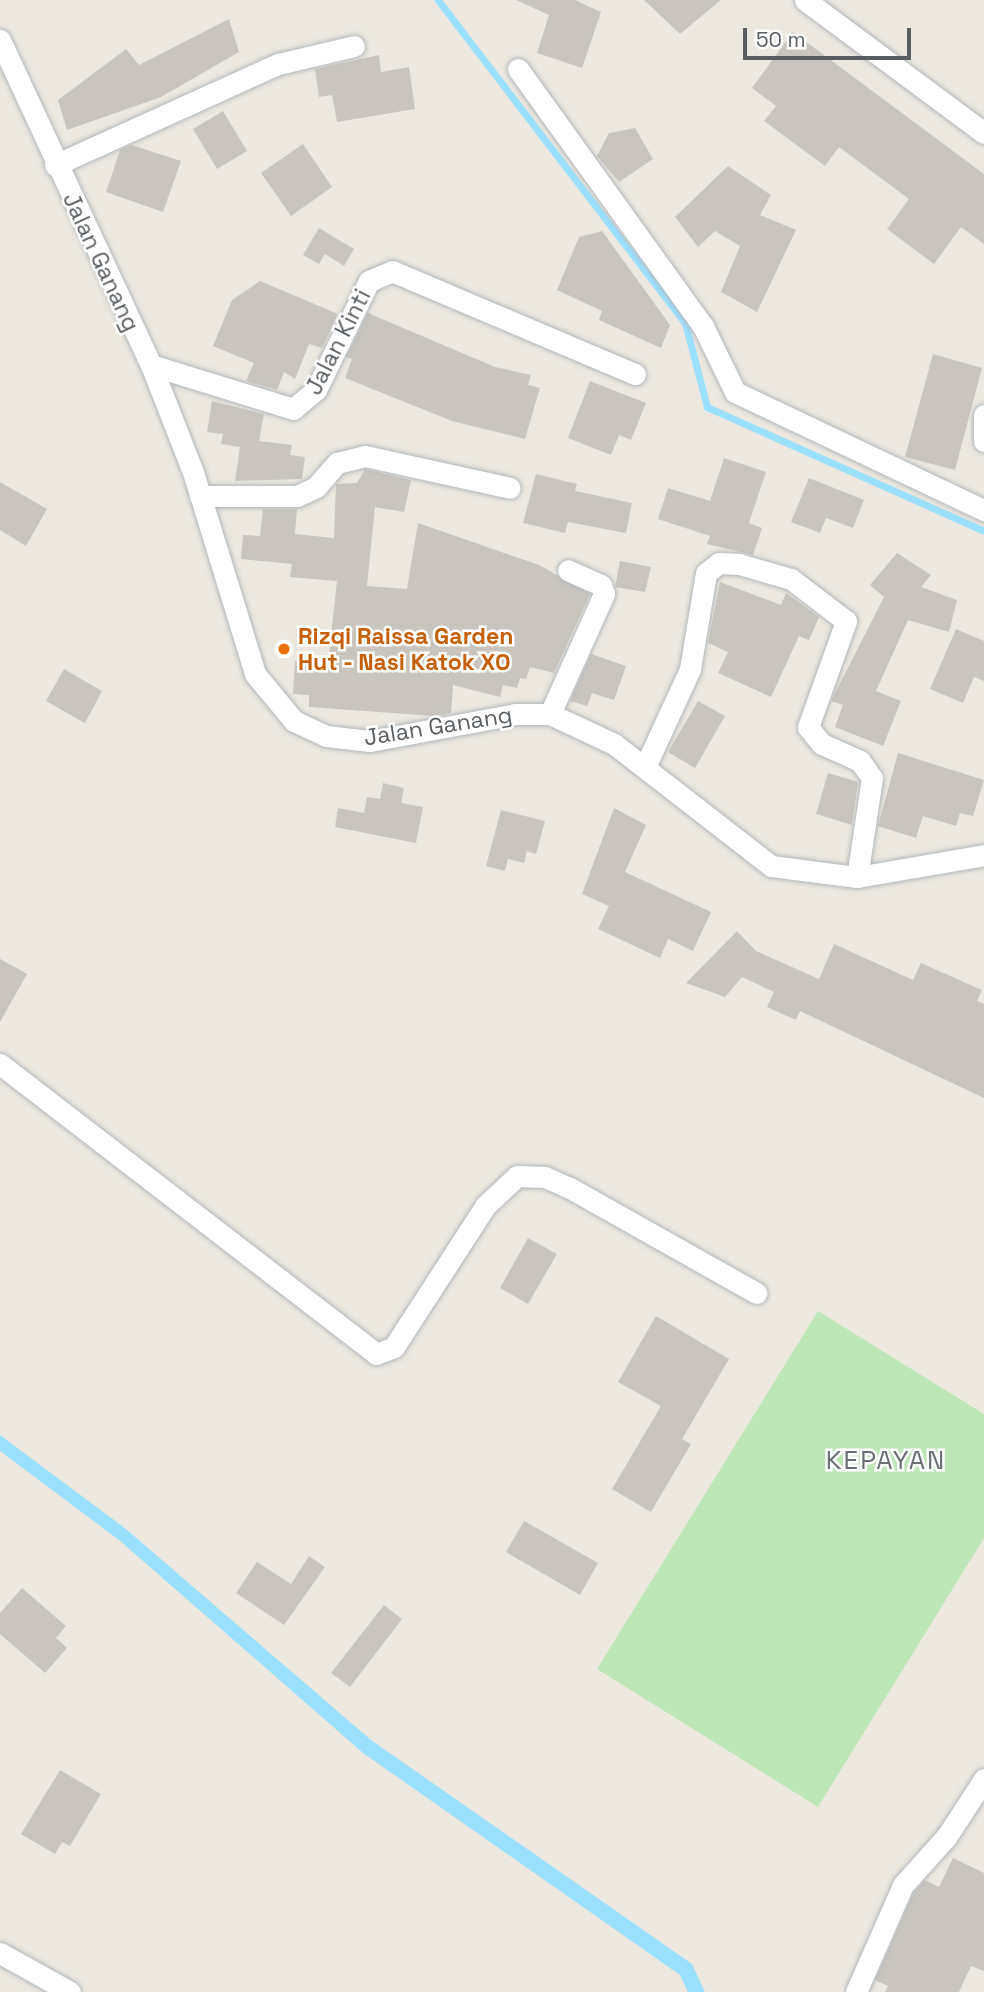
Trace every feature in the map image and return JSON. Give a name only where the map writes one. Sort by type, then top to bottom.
[{"type":"street","points":[[805,0],[984,133]]},
{"type":"street","name":"Jalan Ganang","points":[[0,40],[150,365],[200,496],[246,653],[268,693],[294,721],[326,736],[370,741],[515,714],[550,714],[614,744],[771,866],[857,877],[984,855]]},
{"type":"street","points":[[55,164],[278,64],[354,46]]},
{"type":"street","points":[[519,69],[703,326],[735,392],[984,510]]},
{"type":"street","name":"Jalan Kinti","points":[[150,365],[293,409],[316,390],[369,281],[392,271],[635,374]]},
{"type":"street","points":[[984,415],[984,441]]},
{"type":"street","points":[[200,496],[297,496],[316,487],[337,463],[365,456],[510,488]]},
{"type":"street","points":[[645,767],[690,669],[706,572],[719,563],[739,564],[791,579],[846,621],[808,727],[822,744],[860,761],[872,778],[857,877]]},
{"type":"street","points":[[550,714],[604,594],[601,585],[568,570]]},
{"type":"street","points":[[0,1064],[376,1354],[394,1348],[486,1205],[517,1176],[545,1177],[570,1188],[756,1293]]},
{"type":"street","points":[[856,1992],[903,1885],[947,1836],[984,1779]]},
{"type":"street","points":[[0,1952],[70,1992]]},
{"type":"green space","points":[[818,1311],[984,1414],[984,1538],[818,1807],[597,1669]]},
{"type":"water","points":[[0,1435],[126,1529],[371,1740],[692,1964],[705,1992],[688,1992],[680,1975],[363,1753],[119,1540],[0,1451]]},
{"type":"building","points":[[516,0],[575,0],[601,12],[582,68],[537,53],[549,15]]},
{"type":"building","points":[[644,0],[721,0],[680,34]]},
{"type":"building","points":[[229,19],[239,52],[161,97],[67,130],[58,100],[126,49],[139,65]]},
{"type":"building","points":[[793,32],[984,174],[984,244],[961,227],[934,264],[887,229],[909,199],[839,147],[825,166],[764,121],[776,106],[752,88]]},
{"type":"building","points":[[379,55],[381,72],[409,67],[415,109],[337,122],[332,95],[319,97],[315,69]]},
{"type":"building","points":[[223,111],[247,151],[217,169],[193,129]]},
{"type":"building","points":[[635,128],[653,159],[619,182],[597,156],[609,133]]},
{"type":"building","points":[[303,144],[332,187],[291,216],[261,173]]},
{"type":"building","points":[[132,145],[181,161],[163,212],[106,192],[120,150]]},
{"type":"building","points":[[728,166],[771,195],[760,215],[796,230],[757,312],[721,292],[740,246],[715,231],[698,247],[675,217]]},
{"type":"building","points":[[319,228],[354,249],[344,266],[325,254],[319,264],[303,255]]},
{"type":"building","points":[[602,231],[670,325],[661,348],[599,320],[602,311],[557,290],[579,237]]},
{"type":"building","points":[[260,281],[338,314],[322,348],[309,344],[295,379],[284,372],[277,390],[246,381],[254,363],[213,346],[232,300]]},
{"type":"building","points":[[368,313],[495,367],[531,375],[528,385],[540,388],[525,439],[452,421],[345,378],[352,359],[346,357]]},
{"type":"building","points":[[933,354],[982,368],[955,470],[905,457]]},
{"type":"building","points":[[590,381],[646,403],[631,440],[619,435],[611,455],[568,438]]},
{"type":"building","points":[[212,401],[264,414],[259,441],[292,445],[290,455],[305,457],[302,479],[235,481],[240,447],[221,444],[223,434],[207,432]]},
{"type":"building","points":[[724,458],[766,472],[749,523],[762,528],[753,555],[707,544],[710,536],[658,519],[668,488],[710,501]]},
{"type":"building","points":[[365,469],[411,480],[404,512],[375,507],[367,586],[407,589],[418,523],[539,565],[590,594],[554,673],[530,667],[526,679],[520,678],[517,688],[503,685],[500,697],[453,685],[451,713],[434,716],[309,707],[309,695],[293,694],[295,661],[328,663],[337,581],[290,577],[292,564],[241,559],[243,535],[260,536],[263,509],[297,509],[295,534],[334,538],[336,484],[357,483]]},
{"type":"building","points":[[536,474],[577,484],[575,491],[632,503],[626,533],[568,522],[565,533],[523,523]]},
{"type":"building","points":[[809,478],[864,500],[853,528],[826,518],[820,533],[791,522]]},
{"type":"building","points":[[0,482],[47,509],[26,546],[0,530]]},
{"type":"building","points":[[897,553],[931,575],[921,587],[957,600],[949,632],[908,620],[876,691],[901,701],[883,746],[835,727],[843,705],[831,701],[884,597],[870,585]]},
{"type":"building","points":[[620,561],[651,567],[645,592],[615,587]]},
{"type":"building","points":[[720,582],[781,605],[786,593],[819,617],[809,640],[799,636],[771,697],[718,673],[728,652],[708,643]]},
{"type":"building","points":[[956,629],[984,641],[984,681],[974,677],[963,703],[930,689]]},
{"type":"building","points":[[591,654],[626,666],[614,700],[592,693],[587,706],[570,701]]},
{"type":"building","points":[[64,669],[102,691],[85,723],[46,701]]},
{"type":"building","points":[[698,701],[725,716],[695,768],[668,752]]},
{"type":"building","points":[[898,753],[984,780],[973,816],[960,813],[956,826],[923,816],[916,838],[878,826]]},
{"type":"building","points":[[828,773],[858,782],[852,825],[816,814]]},
{"type":"building","points":[[383,783],[404,788],[401,803],[423,807],[416,843],[335,827],[338,808],[364,813],[367,797],[380,799]]},
{"type":"building","points":[[614,808],[646,825],[625,872],[711,912],[693,951],[668,939],[660,958],[598,929],[609,906],[582,894]]},
{"type":"building","points":[[501,810],[545,821],[536,854],[527,851],[524,863],[508,859],[505,871],[486,866]]},
{"type":"building","points":[[737,931],[756,951],[819,979],[834,944],[913,980],[921,963],[982,990],[977,1001],[984,1004],[984,1098],[800,1011],[796,1020],[767,1007],[774,992],[742,977],[725,997],[686,983]]},
{"type":"building","points":[[0,959],[27,974],[0,1022]]},
{"type":"building","points":[[528,1238],[557,1254],[528,1304],[500,1288]]},
{"type":"building","points":[[656,1316],[729,1359],[682,1439],[691,1444],[651,1512],[612,1489],[661,1406],[618,1382]]},
{"type":"building","points":[[524,1521],[598,1563],[580,1595],[506,1552]]},
{"type":"building","points":[[309,1556],[325,1567],[284,1625],[236,1593],[257,1562],[291,1584]]},
{"type":"building","points":[[22,1588],[66,1626],[56,1638],[67,1648],[45,1673],[0,1634],[0,1613]]},
{"type":"building","points":[[384,1605],[402,1619],[350,1687],[331,1673]]},
{"type":"building","points":[[60,1770],[101,1794],[70,1846],[62,1842],[55,1854],[21,1834]]},
{"type":"building","points":[[953,1858],[984,1873],[984,1971],[971,1966],[959,1992],[885,1992],[888,1986],[875,1980],[914,1892],[925,1880],[939,1887]]},
{"type":"waterway","points":[[438,0],[685,323],[707,407],[984,531]]},
{"type":"place","name":"Rizqi Raissa Garden Hut - Nasi Katok XO","points":[[284,649]]},
{"type":"district","name":"KEPAYAN","points":[[886,1461]]}]
